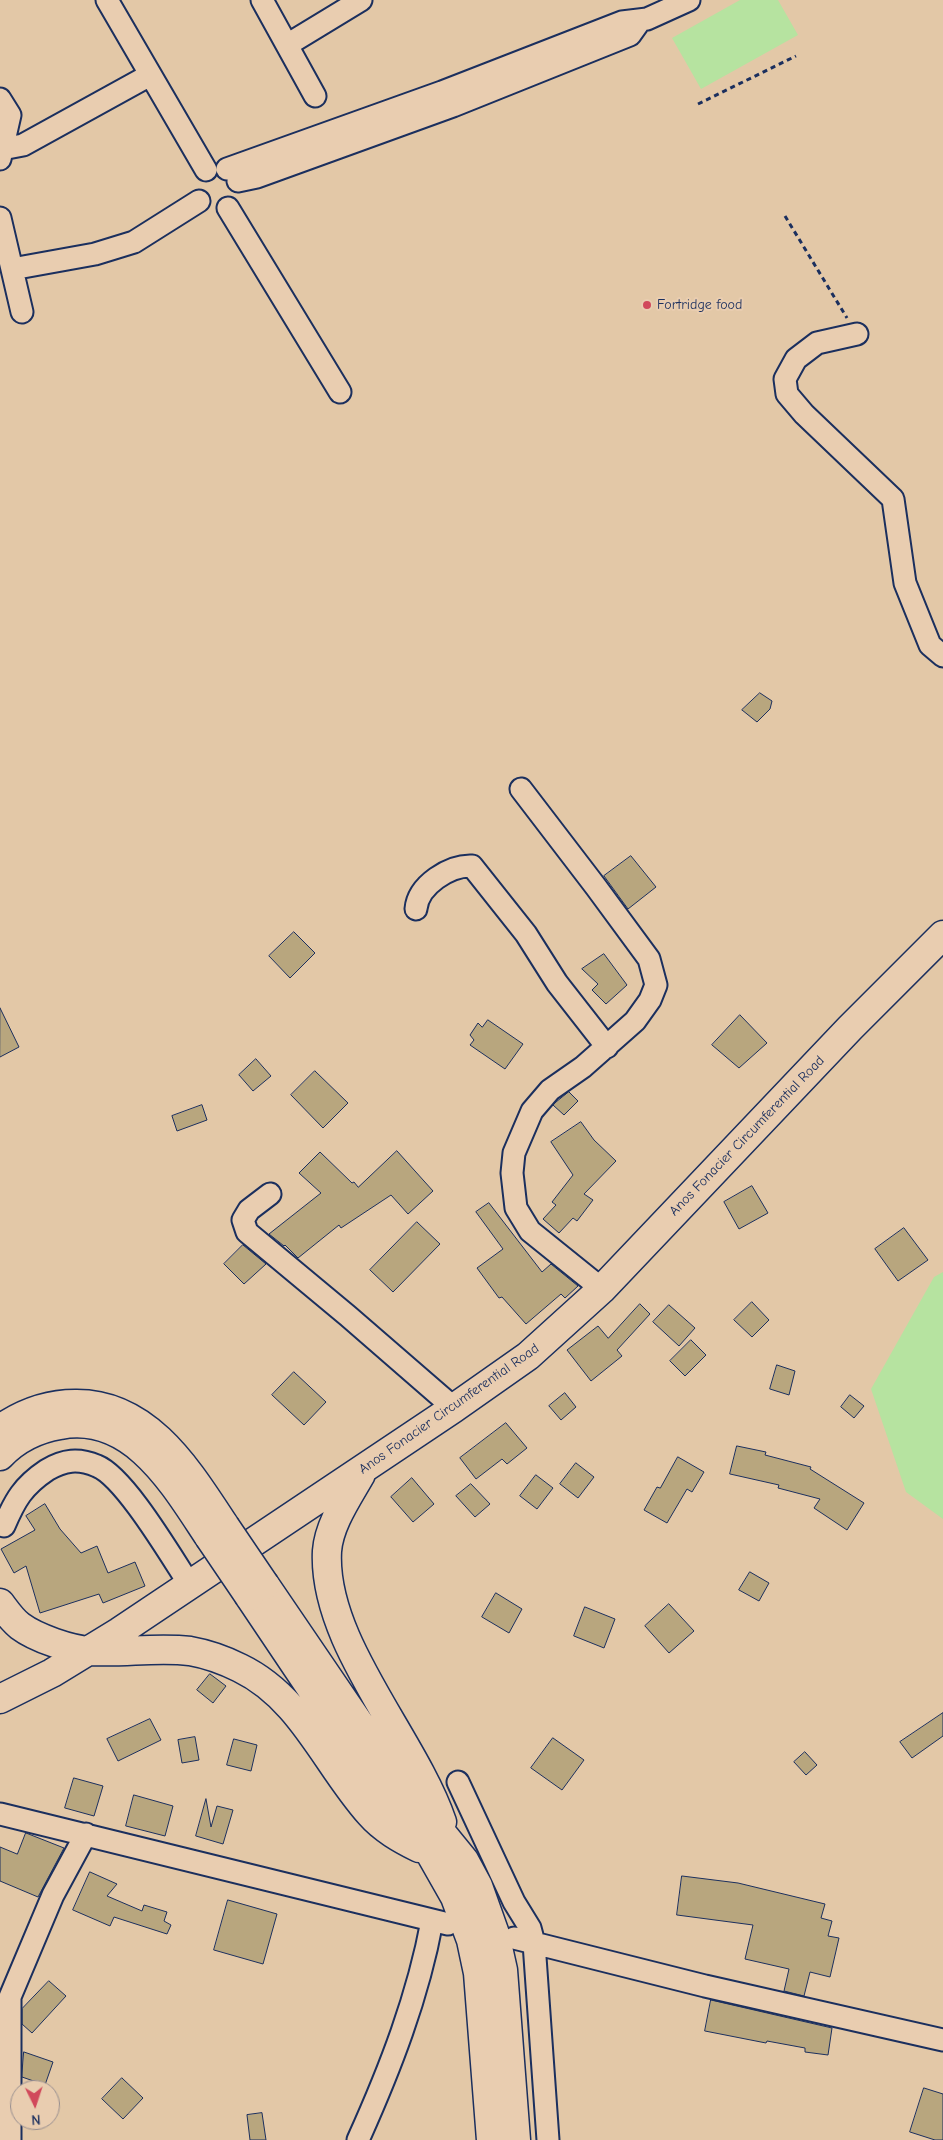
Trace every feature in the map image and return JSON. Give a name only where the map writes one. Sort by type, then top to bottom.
[{"type":"main road","name":"Anos Fonacier Circumferential Road","points":[[0,1699],[89,1651],[364,1469],[528,1356],[602,1289],[850,1028],[943,936]]},
{"type":"main road","points":[[0,1429],[16,1417],[40,1409],[64,1404],[87,1404],[112,1409],[136,1420],[157,1436],[180,1462],[217,1532],[257,1590],[376,1785],[439,1847]]},
{"type":"main road","points":[[0,1456],[26,1435],[45,1427],[86,1423],[106,1428],[126,1437],[144,1451],[217,1532]]},
{"type":"main road","points":[[364,1469],[340,1511],[332,1530],[328,1557],[331,1590],[347,1640],[415,1761],[439,1814],[439,1847],[475,1957],[491,2140]]},
{"type":"main road","points":[[0,1603],[20,1626],[36,1635],[89,1651],[190,1651],[217,1658],[242,1669],[265,1684],[294,1711],[312,1732],[348,1787],[371,1815],[385,1828],[439,1847],[464,1860],[488,1910],[500,1952],[516,2140]]},
{"type":"street","points":[[108,0],[206,170]]},
{"type":"street","points":[[262,0],[315,96]]},
{"type":"street","points":[[287,45],[360,0]]},
{"type":"street","points":[[232,175],[239,191],[236,201],[228,208],[218,211],[207,208],[199,201],[195,190],[198,179],[206,170],[216,167],[232,175],[257,177],[453,106],[630,34],[640,21],[658,6],[689,0]]},
{"type":"street","points":[[1,154],[23,145],[150,75]]},
{"type":"street","points":[[0,99],[10,115],[1,154]]},
{"type":"street","points":[[12,269],[95,254],[134,242],[199,201]]},
{"type":"street","points":[[228,208],[340,392]]},
{"type":"street","points":[[0,218],[22,312]]},
{"type":"street","points":[[857,334],[817,343],[796,358],[785,379],[786,394],[804,414],[893,499],[905,583],[930,646],[943,656]]},
{"type":"street","points":[[521,789],[649,959],[656,985],[650,1000],[635,1021],[607,1047],[550,1090],[532,1111],[514,1153],[512,1173],[516,1208],[522,1221],[530,1231],[602,1289]]},
{"type":"street","points":[[416,909],[417,899],[426,888],[452,869],[472,866],[526,934],[557,983],[607,1047]]},
{"type":"street","points":[[270,1194],[249,1210],[243,1220],[247,1232],[454,1408]]},
{"type":"street","points":[[4,1526],[16,1499],[32,1480],[59,1462],[80,1460],[99,1466],[119,1483],[190,1585]]},
{"type":"street","points":[[458,1782],[514,1902],[530,1928],[524,1940],[548,2140]]},
{"type":"street","points":[[0,1814],[440,1922],[385,2080],[358,2140]]},
{"type":"street","points":[[10,2140],[10,1997],[53,1895],[86,1834]]},
{"type":"street","points":[[524,1940],[705,1986],[943,2040]]},
{"type":"path","points":[[698,104],[796,56]]},
{"type":"path","points":[[786,216],[857,334]]},
{"type":"green space","points":[[740,0],[778,0],[798,35],[701,89],[672,38]]},
{"type":"green space","points":[[943,1272],[943,1519],[906,1492],[871,1389],[934,1277]]},
{"type":"building","points":[[760,693],[772,701],[770,709],[757,722],[742,710]]},
{"type":"building","points":[[631,856],[656,887],[628,909],[604,876]]},
{"type":"building","points":[[294,932],[315,953],[290,978],[269,956]]},
{"type":"building","points":[[604,954],[627,985],[606,1004],[592,990],[598,984],[582,969]]},
{"type":"building","points":[[0,1008],[19,1047],[0,1057]]},
{"type":"building","points":[[740,1015],[767,1043],[739,1068],[712,1045]]},
{"type":"building","points":[[488,1020],[523,1044],[505,1069],[470,1045],[474,1040],[470,1035],[478,1023],[482,1027]]},
{"type":"building","points":[[256,1059],[271,1076],[253,1091],[239,1075]]},
{"type":"building","points":[[315,1071],[348,1103],[323,1128],[291,1095]]},
{"type":"building","points":[[569,1092],[578,1101],[564,1115],[553,1105]]},
{"type":"building","points":[[202,1105],[207,1120],[177,1131],[172,1116]]},
{"type":"building","points":[[581,1122],[594,1140],[616,1161],[584,1194],[593,1200],[577,1221],[573,1218],[559,1233],[543,1219],[556,1205],[552,1202],[573,1175],[551,1142]]},
{"type":"building","points":[[397,1151],[433,1191],[408,1214],[391,1195],[341,1228],[339,1225],[298,1258],[285,1245],[269,1234],[321,1193],[299,1173],[320,1152],[358,1187]]},
{"type":"building","points":[[752,1186],[768,1213],[739,1229],[724,1202]]},
{"type":"building","points":[[489,1203],[542,1272],[551,1264],[578,1286],[565,1298],[561,1294],[526,1324],[502,1297],[499,1298],[477,1268],[503,1249],[476,1212]]},
{"type":"building","points":[[417,1222],[440,1244],[393,1292],[370,1270]]},
{"type":"building","points":[[904,1228],[928,1260],[898,1281],[875,1249]]},
{"type":"building","points":[[243,1245],[266,1264],[244,1284],[224,1264]]},
{"type":"building","points":[[752,1302],[769,1320],[752,1337],[734,1320]]},
{"type":"building","points":[[640,1304],[650,1314],[617,1350],[622,1356],[591,1381],[567,1350],[598,1326],[608,1338]]},
{"type":"building","points":[[669,1305],[695,1328],[679,1346],[653,1322]]},
{"type":"building","points":[[691,1340],[706,1355],[685,1376],[670,1361]]},
{"type":"building","points":[[777,1365],[795,1371],[789,1395],[770,1389]]},
{"type":"building","points":[[294,1372],[326,1402],[304,1425],[272,1395]]},
{"type":"building","points":[[565,1393],[576,1407],[561,1420],[549,1406]]},
{"type":"building","points":[[850,1395],[864,1406],[854,1418],[841,1407]]},
{"type":"building","points":[[506,1423],[527,1448],[507,1464],[502,1459],[476,1479],[460,1458]]},
{"type":"building","points":[[737,1446],[766,1452],[765,1455],[811,1467],[810,1469],[864,1503],[847,1530],[814,1508],[820,1499],[778,1488],[779,1485],[730,1474]]},
{"type":"building","points":[[678,1457],[704,1472],[692,1492],[687,1489],[667,1523],[644,1510],[657,1487],[660,1488]]},
{"type":"building","points":[[576,1463],[594,1477],[578,1498],[560,1484]]},
{"type":"building","points":[[536,1475],[553,1488],[537,1509],[520,1496]]},
{"type":"building","points":[[412,1478],[434,1504],[413,1522],[391,1497]]},
{"type":"building","points":[[471,1484],[490,1504],[475,1517],[456,1496]]},
{"type":"building","points":[[45,1504],[60,1529],[81,1553],[97,1546],[108,1573],[135,1562],[145,1586],[103,1603],[99,1594],[40,1613],[26,1566],[14,1573],[1,1549],[35,1530],[26,1516]]},
{"type":"building","points":[[750,1572],[769,1583],[759,1601],[739,1590]]},
{"type":"building","points":[[496,1593],[522,1609],[509,1633],[482,1617]]},
{"type":"building","points":[[669,1604],[694,1631],[669,1653],[645,1626]]},
{"type":"building","points":[[585,1607],[615,1619],[604,1648],[574,1636]]},
{"type":"building","points":[[210,1674],[226,1686],[213,1703],[197,1690]]},
{"type":"building","points":[[943,1713],[943,1736],[912,1758],[900,1742]]},
{"type":"building","points":[[150,1719],[161,1740],[118,1761],[107,1739]]},
{"type":"building","points":[[195,1737],[199,1760],[182,1763],[178,1740]]},
{"type":"building","points":[[553,1738],[584,1760],[562,1790],[531,1768]]},
{"type":"building","points":[[234,1739],[257,1745],[251,1771],[227,1765]]},
{"type":"building","points":[[805,1752],[817,1765],[806,1775],[794,1762]]},
{"type":"building","points":[[74,1778],[103,1786],[94,1816],[65,1808]]},
{"type":"building","points":[[134,1795],[173,1806],[165,1836],[126,1826]]},
{"type":"building","points":[[206,1799],[211,1827],[217,1806],[233,1810],[223,1844],[196,1836]]},
{"type":"building","points":[[26,1833],[64,1848],[38,1897],[0,1881],[0,1847],[17,1854]]},
{"type":"building","points":[[90,1872],[117,1884],[107,1896],[142,1911],[144,1905],[167,1912],[164,1921],[171,1925],[167,1934],[114,1917],[110,1926],[73,1910]]},
{"type":"building","points":[[682,1876],[738,1883],[825,1904],[821,1918],[832,1921],[828,1936],[839,1938],[830,1977],[810,1972],[804,1996],[784,1991],[789,1969],[745,1959],[753,1925],[677,1915]]},
{"type":"building","points":[[228,1900],[277,1914],[263,1964],[214,1950]]},
{"type":"building","points":[[49,1981],[66,1996],[32,2033],[22,2024],[22,2009]]},
{"type":"building","points":[[711,2000],[832,2028],[828,2055],[805,2052],[805,2048],[767,2041],[766,2043],[705,2031]]},
{"type":"building","points":[[24,2052],[53,2062],[47,2080],[31,2080],[22,2077]]},
{"type":"building","points":[[122,2078],[143,2098],[123,2119],[102,2099]]},
{"type":"building","points":[[924,2088],[943,2094],[943,2140],[935,2140],[910,2132]]},
{"type":"building","points":[[262,2113],[266,2140],[250,2140],[247,2115]]},
{"type":"place","name":"Fortridge food","points":[[647,305]]}]
